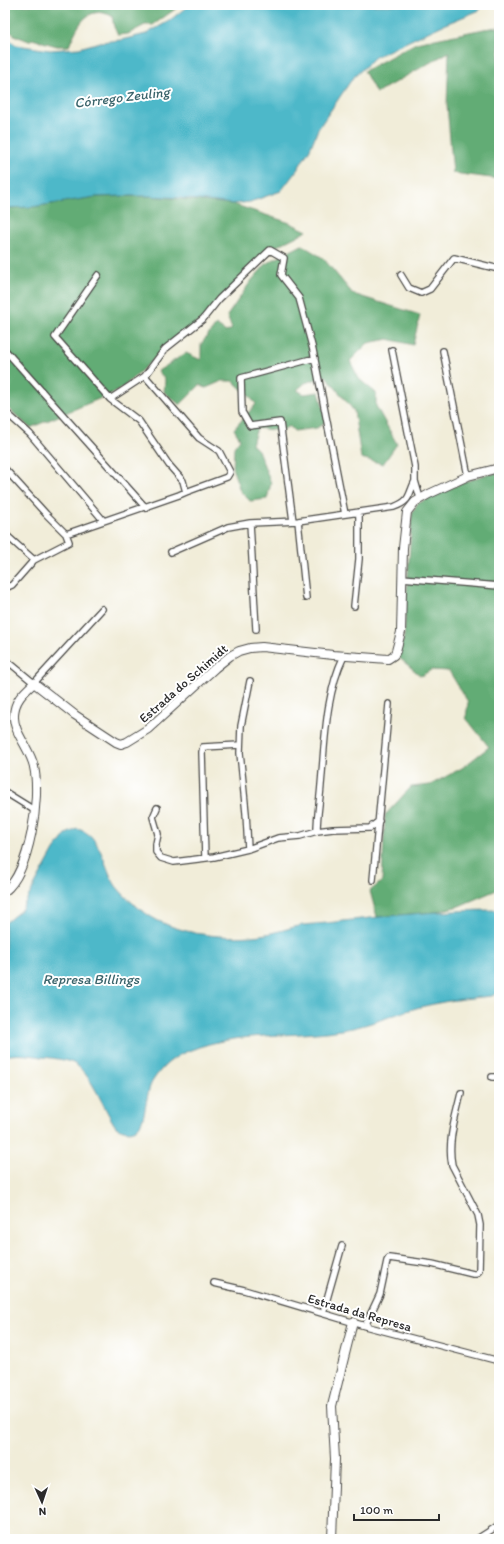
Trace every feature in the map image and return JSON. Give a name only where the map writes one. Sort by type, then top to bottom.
[{"type":"street","points":[[110,399],[145,376],[165,349],[203,318],[219,299],[270,250],[284,258],[281,274],[299,298],[315,358],[345,514]]},
{"type":"street","points":[[401,275],[409,288],[421,293],[430,289],[454,258],[499,269]]},
{"type":"street","points":[[98,275],[55,337],[110,399],[139,421],[169,465],[183,481],[186,492]]},
{"type":"street","points":[[5,350],[146,508]]},
{"type":"street","points":[[392,350],[420,498]]},
{"type":"street","points":[[443,351],[468,476]]},
{"type":"street","points":[[306,598],[280,422],[250,426],[242,412],[241,378],[315,358]]},
{"type":"street","points":[[66,534],[103,520],[146,508],[180,496],[186,492],[227,477],[230,472],[219,452],[199,438],[145,376]]},
{"type":"street","points":[[9,415],[30,434],[103,520]]},
{"type":"street","name":"Estrada do Schimidt","points":[[34,683],[75,715],[116,742],[124,744],[148,729],[215,668],[239,651],[262,647],[388,659],[394,655],[399,644],[401,632],[403,548],[407,512],[420,498],[468,476],[499,468]]},
{"type":"street","points":[[5,469],[66,534],[68,542],[34,560],[12,585],[5,588]]},
{"type":"street","points":[[171,552],[228,527],[250,523],[295,521],[394,507],[403,504],[408,499],[416,480]]},
{"type":"street","points":[[354,606],[359,559],[359,512]]},
{"type":"street","points":[[250,523],[256,629]]},
{"type":"street","points":[[5,534],[34,560]]},
{"type":"street","points":[[402,578],[499,586]]},
{"type":"street","points":[[5,891],[11,886],[17,876],[31,839],[36,786],[34,766],[30,754],[16,726],[14,707],[18,699],[102,609]]},
{"type":"street","points":[[317,831],[322,761],[329,706],[339,665],[344,656]]},
{"type":"street","points":[[5,659],[34,683]]},
{"type":"street","points":[[248,849],[240,745],[241,726],[250,681]]},
{"type":"street","points":[[373,880],[389,704]]},
{"type":"street","points":[[205,858],[203,747],[240,745]]},
{"type":"street","points":[[5,792],[34,810]]},
{"type":"street","points":[[157,808],[153,817],[158,834],[156,852],[161,858],[174,862],[205,858],[248,849],[278,838],[300,836],[333,828],[370,828],[379,821]]},
{"type":"street","points":[[492,1077],[499,1077]]},
{"type":"street","points":[[365,1326],[380,1294],[387,1261],[389,1258],[432,1264],[473,1274],[478,1271],[480,1224],[478,1215],[452,1165],[451,1158],[450,1144],[461,1093]]},
{"type":"street","points":[[323,1313],[342,1246]]},
{"type":"street","name":"Estrada da Represa","points":[[214,1283],[251,1292],[365,1326],[499,1361]]},
{"type":"street","points":[[332,1539],[335,1459],[332,1406],[353,1322]]},
{"type":"street","points":[[477,1539],[499,1525]]},
{"type":"green space","points":[[5,5],[181,5],[153,25],[145,25],[128,34],[118,35],[114,27],[112,16],[103,13],[96,13],[84,19],[69,46],[57,46],[32,39],[29,41],[16,36],[5,28]]},
{"type":"green space","points":[[499,27],[499,179],[453,173],[447,105],[449,52],[376,93],[364,71],[416,43]]},
{"type":"green space","points":[[148,196],[233,204],[290,223],[307,231],[265,252],[203,319],[165,349],[120,390],[30,428],[9,409],[5,409],[5,208],[32,207],[95,197]]},
{"type":"green space","points":[[302,245],[323,258],[353,294],[420,315],[413,345],[388,339],[368,343],[350,361],[359,379],[376,393],[376,406],[397,444],[383,464],[361,458],[354,411],[326,376],[305,383],[297,390],[304,394],[319,392],[327,421],[317,428],[294,431],[289,426],[282,431],[257,428],[252,444],[258,450],[271,483],[267,499],[250,501],[240,491],[233,470],[234,447],[240,439],[234,429],[256,404],[233,381],[222,381],[206,388],[200,385],[180,405],[164,392],[165,380],[158,371],[186,353],[201,360],[201,344],[216,325],[226,332],[232,329],[227,316],[251,281],[267,263]]},
{"type":"green space","points":[[499,473],[499,889],[459,906],[436,912],[377,917],[370,891],[382,881],[385,815],[411,787],[430,785],[462,768],[489,747],[466,718],[468,702],[449,671],[431,670],[421,676],[397,656],[404,637],[412,514],[417,504],[452,487],[484,475]]},
{"type":"water","name":"Córrego Zeuling","points":[[189,5],[481,5],[480,10],[443,25],[375,57],[352,79],[318,129],[310,149],[297,170],[281,191],[250,202],[233,204],[181,198],[124,196],[95,197],[32,207],[5,208],[5,37],[16,45],[50,50],[79,48],[100,42],[121,40],[146,34],[169,21]]},
{"type":"water","name":"Represa Billings","points":[[77,829],[92,837],[101,852],[116,886],[131,902],[157,920],[186,931],[199,934],[237,937],[266,934],[298,926],[370,918],[456,911],[499,910],[499,992],[492,996],[437,1003],[352,1028],[322,1032],[247,1037],[209,1044],[191,1050],[179,1055],[164,1066],[156,1076],[149,1090],[140,1125],[135,1130],[127,1131],[116,1127],[86,1074],[73,1063],[58,1059],[28,1055],[5,1056],[5,923],[21,910],[54,850],[66,834]]}]
